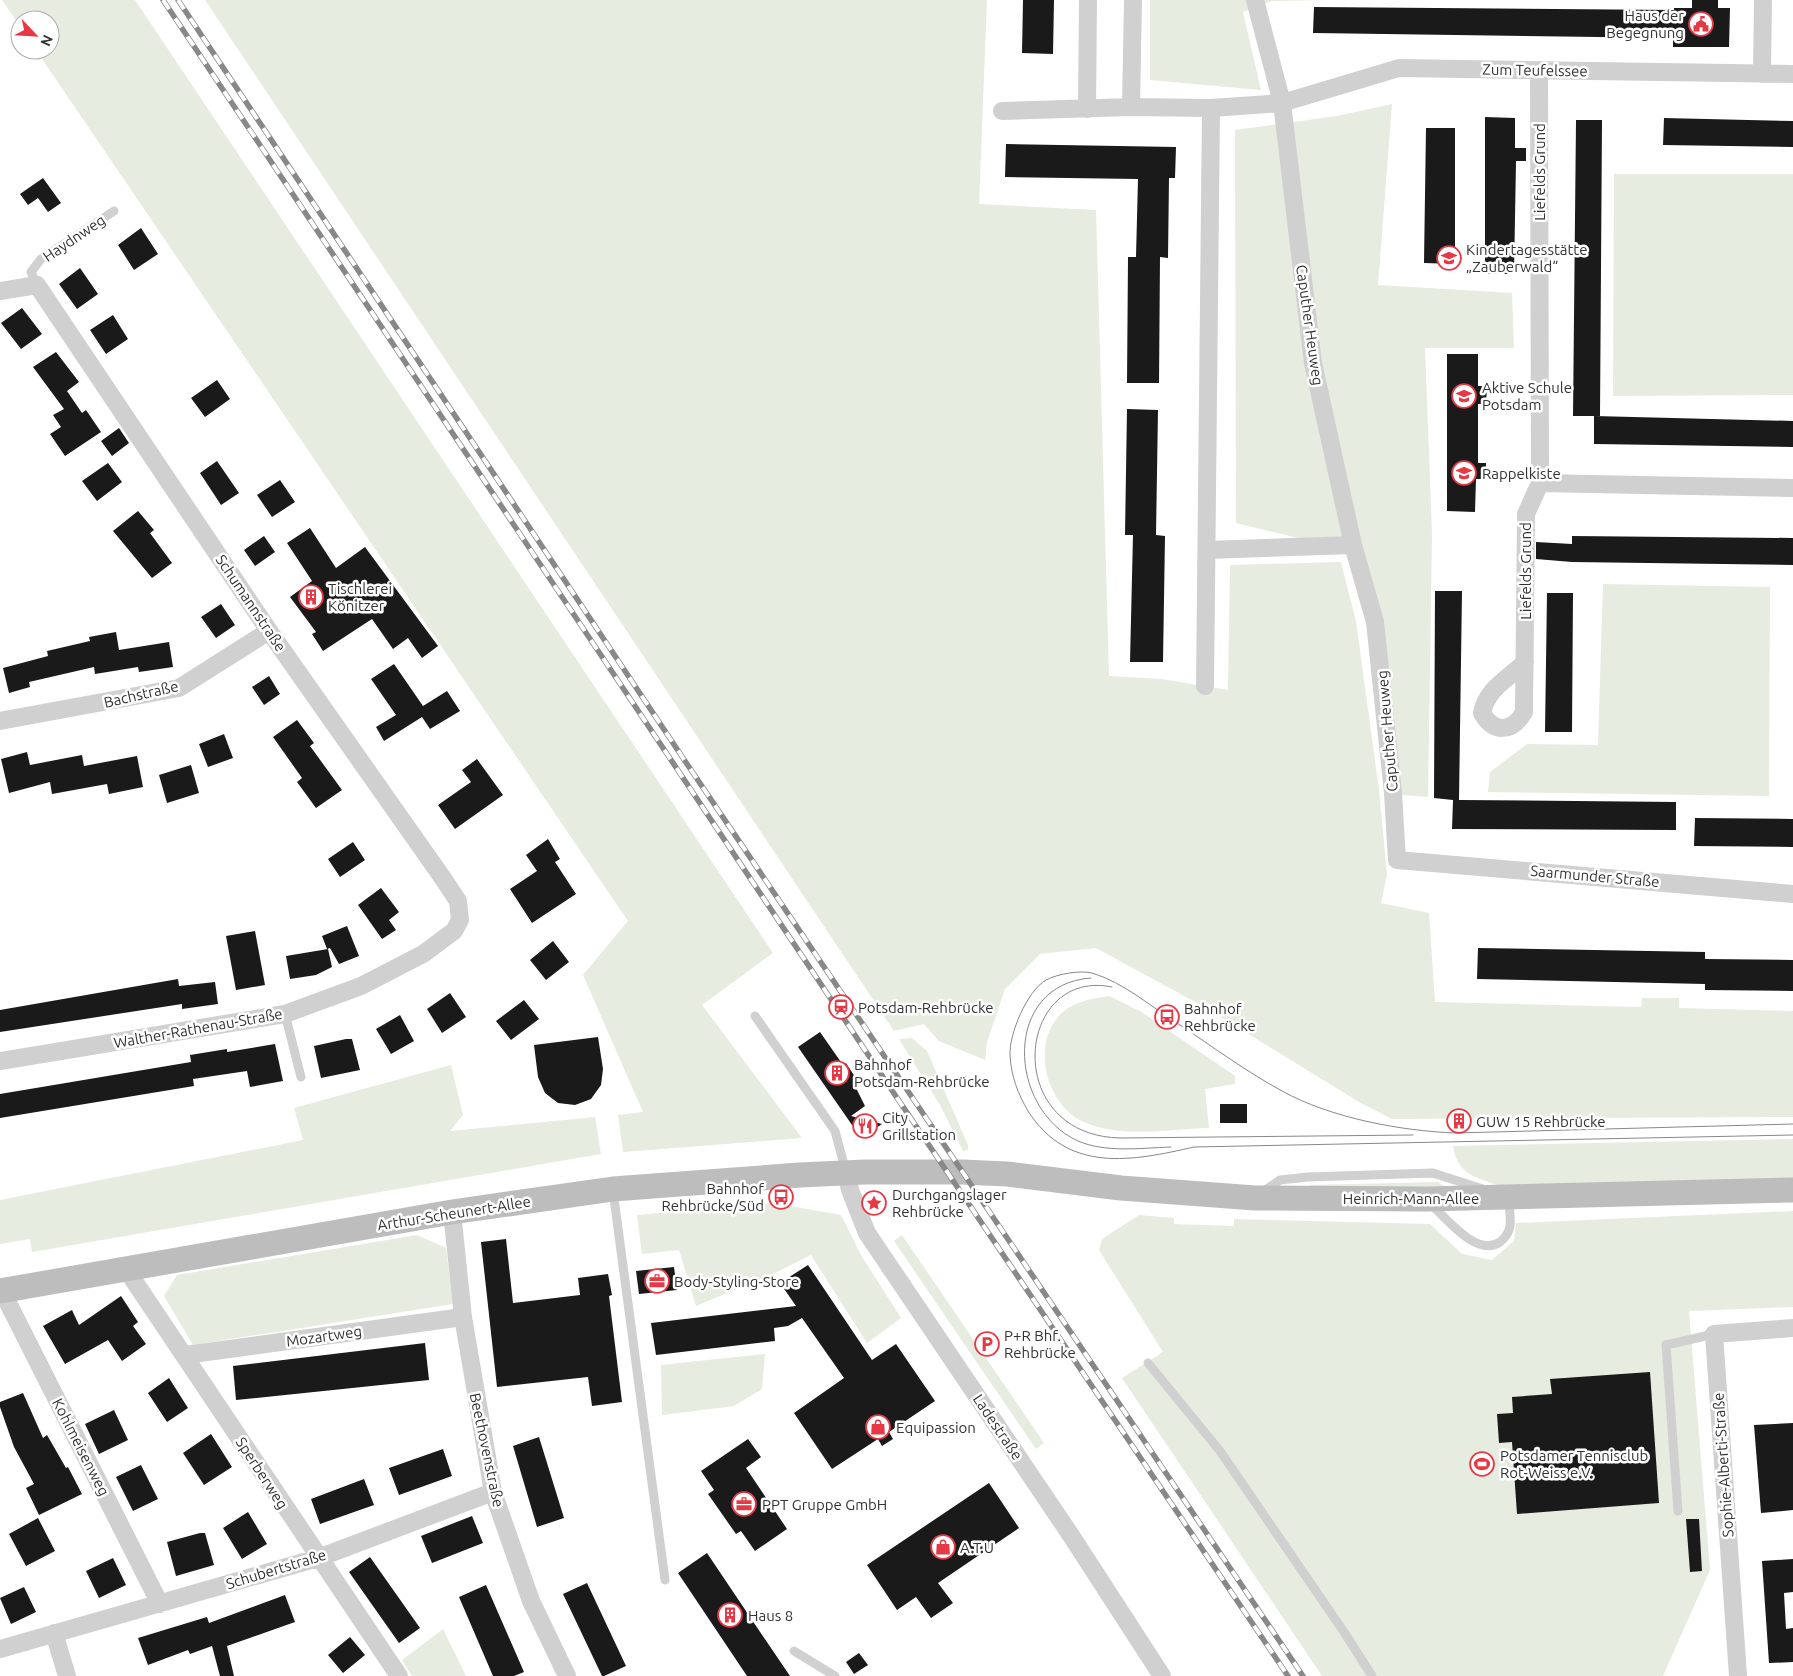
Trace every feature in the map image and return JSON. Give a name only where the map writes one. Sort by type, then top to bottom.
[{"type":"main road","name":"Arthur-Scheunert-Allee","points":[[1,1291],[452,1212],[613,1189],[846,1172],[913,1171],[1031,1177]]},
{"type":"main road","name":"Heinrich-Mann-Allee","points":[[1031,1177],[1094,1186],[1255,1198],[1426,1199],[1793,1190]]},
{"type":"street","points":[[1087,109],[1088,0]]},
{"type":"street","points":[[1131,107],[1132,0]]},
{"type":"street","name":"Caputher Heuweg","points":[[1255,0],[1282,103],[1313,362],[1354,545],[1375,622],[1397,860]]},
{"type":"street","points":[[1762,74],[1764,0]]},
{"type":"street","name":"Zum Teufelssee","points":[[1282,103],[1399,68],[1793,74]]},
{"type":"street","name":"Liefelds Grund","points":[[1524,662],[1526,514],[1540,483],[1539,70]]},
{"type":"street","points":[[1002,112],[1131,107],[1211,108],[1282,103]]},
{"type":"street","points":[[1205,686],[1211,108]]},
{"type":"street","points":[[0,291],[38,285]]},
{"type":"street","name":"Schumannstraße","points":[[38,285],[269,630],[458,901],[460,920]]},
{"type":"street","points":[[1540,483],[1793,488]]},
{"type":"street","points":[[1207,550],[1354,545]]},
{"type":"street","name":"Bachstraße","points":[[0,721],[179,688],[269,630]]},
{"type":"street","name":"Saarmunder Straße","points":[[1397,860],[1793,894]]},
{"type":"street","name":"Walther-Rathenau-Straße","points":[[0,1061],[285,1014],[362,986],[423,954],[454,931],[460,920]]},
{"type":"street","name":"Ladestraße","points":[[846,1172],[850,1190],[867,1233],[1076,1543],[1162,1676]]},
{"type":"street","name":"Beethovenstraße","points":[[452,1212],[463,1317],[493,1492],[531,1601],[567,1676]]},
{"type":"street","name":"Sperberweg","points":[[126,1269],[185,1355],[318,1558],[399,1676]]},
{"type":"street","name":"Kohlmeisenweg","points":[[1,1291],[160,1604]]},
{"type":"street","name":"Mozartweg","points":[[185,1355],[463,1317]]},
{"type":"street","points":[[1714,1334],[1793,1328]]},
{"type":"street","name":"Sophie-Alberti-Straße","points":[[1714,1334],[1738,1676]]},
{"type":"street","name":"Schubertstraße","points":[[0,1649],[318,1558],[493,1492]]},
{"type":"street","points":[[54,1633],[67,1676]]},
{"type":"lane","name":"Haydnweg","points":[[38,285],[31,272],[41,259],[114,211]]},
{"type":"lane","points":[[285,1014],[301,1077]]},
{"type":"lane","points":[[755,1016],[835,1131],[846,1172]]},
{"type":"lane","points":[[1255,1198],[1280,1180],[1308,1177],[1433,1173],[1509,1197],[1510,1224],[1506,1236],[1498,1243],[1484,1246],[1471,1241],[1426,1199]]},
{"type":"lane","points":[[613,1189],[666,1580]]},
{"type":"lane","points":[[1678,1511],[1666,1345],[1714,1334]]},
{"type":"lane","points":[[1148,1363],[1220,1451],[1372,1676]]},
{"type":"lane","points":[[794,1651],[835,1676]]},
{"type":"shaded area","points":[[2,0],[135,0],[773,953],[702,1005],[802,1138],[623,1152],[618,1115],[643,1112],[583,975],[628,921],[43,60],[60,60],[60,10],[10,10],[10,12]]},
{"type":"shaded area","points":[[205,0],[987,0],[979,204],[1096,210],[1109,676],[1161,679],[1228,690],[1230,565],[1341,562],[1356,621],[1379,790],[1387,875],[1381,903],[1429,913],[1435,1002],[1641,1007],[1642,998],[1679,998],[1679,1008],[1793,1011],[1793,1117],[1392,1119],[1359,1102],[1208,1009],[1096,948],[1040,954],[1005,989],[987,1042],[985,1060],[939,1041],[924,1024],[894,1031]]},
{"type":"shaded area","points":[[1150,0],[1332,0],[1272,1],[1243,12],[1261,90],[1150,80]]},
{"type":"shaded area","points":[[1392,104],[1378,285],[1512,293],[1514,348],[1425,348],[1432,534],[1428,797],[1401,795],[1363,554],[1236,523],[1235,130],[1337,116]]},
{"type":"shaded area","points":[[1614,174],[1793,174],[1793,395],[1613,396]]},
{"type":"shaded area","points":[[1603,584],[1770,587],[1769,796],[1488,792],[1490,772],[1527,744],[1598,745]]},
{"type":"shaded area","points":[[1109,996],[1140,1011],[1235,1076],[1235,1084],[1205,1089],[1209,1128],[1146,1132],[1114,1130],[1084,1122],[1071,1114],[1061,1104],[1047,1076],[1046,1044],[1050,1030],[1058,1017],[1069,1008],[1088,1000]]},
{"type":"shaded area","points":[[912,1038],[927,1051],[968,1145],[968,1150],[963,1151],[940,1105],[899,1039]]},
{"type":"shaded area","points":[[451,1065],[463,1115],[450,1131],[595,1117],[601,1154],[32,1252],[30,1239],[0,1244],[0,1200],[303,1140],[294,1108]]},
{"type":"shaded area","points":[[1793,1139],[1793,1178],[1503,1187],[1478,1178],[1464,1170],[1455,1156],[1453,1146]]},
{"type":"shaded area","points":[[1438,1182],[1444,1186],[1310,1190],[1310,1185]]},
{"type":"shaded area","points":[[774,1203],[841,1215],[861,1255],[901,1318],[867,1343],[811,1255],[775,1273],[696,1306],[679,1250],[642,1254],[637,1215]]},
{"type":"shaded area","points":[[1793,1211],[1793,1307],[1689,1311],[1710,1570],[1663,1676],[1322,1676],[1122,1378],[1163,1352],[1099,1250],[1102,1239],[1139,1215],[1174,1218],[1174,1224],[1234,1226],[1234,1219],[1430,1224],[1462,1254],[1492,1260],[1514,1241],[1516,1223]]},
{"type":"shaded area","points":[[417,1235],[446,1248],[453,1304],[193,1345],[164,1296],[177,1275]]},
{"type":"shaded area","points":[[902,1235],[1044,1443],[1036,1449],[894,1241]]},
{"type":"shaded area","points":[[765,1354],[762,1389],[734,1406],[662,1415],[661,1365]]},
{"type":"shaded area","points":[[443,1629],[466,1676],[412,1676],[402,1660]]},
{"type":"building","points":[[1023,0],[1054,0],[1053,54],[1022,53]]},
{"type":"building","points":[[1692,0],[1718,0],[1718,8],[1730,8],[1729,47],[1673,47],[1673,38],[1313,33],[1314,7],[1674,10],[1674,8],[1692,8]]},
{"type":"building","points":[[1485,117],[1515,118],[1515,148],[1526,148],[1526,161],[1516,161],[1514,274],[1485,274]]},
{"type":"building","points":[[1664,118],[1793,121],[1793,147],[1663,145]]},
{"type":"building","points":[[1576,120],[1602,120],[1600,416],[1573,416]]},
{"type":"building","points":[[1426,128],[1455,128],[1455,264],[1424,263]]},
{"type":"building","points":[[1006,144],[1176,147],[1175,178],[1169,178],[1168,258],[1160,257],[1159,383],[1127,383],[1128,257],[1136,257],[1138,179],[1005,177]]},
{"type":"building","points":[[43,178],[61,203],[48,212],[38,198],[28,205],[20,194]]},
{"type":"building","points":[[141,228],[158,254],[134,270],[118,245]]},
{"type":"building","points":[[80,268],[98,294],[77,309],[59,284]]},
{"type":"building","points":[[22,308],[42,334],[21,349],[1,323]]},
{"type":"building","points":[[113,315],[128,339],[106,354],[90,330]]},
{"type":"building","points":[[56,352],[79,382],[67,391],[82,413],[86,410],[101,432],[65,456],[50,434],[61,427],[53,415],[64,409],[33,367]]},
{"type":"building","points":[[1447,354],[1478,354],[1478,386],[1487,386],[1486,404],[1478,404],[1478,463],[1486,463],[1486,479],[1476,479],[1475,512],[1447,511]]},
{"type":"building","points":[[217,380],[230,399],[205,417],[191,398]]},
{"type":"building","points":[[1127,409],[1158,410],[1156,535],[1165,536],[1163,662],[1130,662],[1133,535],[1125,535]]},
{"type":"building","points":[[1594,416],[1793,421],[1793,447],[1594,444]]},
{"type":"building","points":[[119,428],[129,443],[112,456],[101,441]]},
{"type":"building","points":[[217,461],[239,493],[221,505],[200,473]]},
{"type":"building","points":[[108,463],[122,482],[97,501],[82,481]]},
{"type":"building","points":[[280,480],[295,502],[272,517],[257,495]]},
{"type":"building","points":[[138,511],[154,530],[150,533],[172,563],[152,578],[113,531]]},
{"type":"building","points":[[310,528],[336,568],[365,547],[438,646],[422,658],[408,638],[393,649],[372,619],[323,651],[312,634],[316,632],[290,597],[312,581],[287,543]]},
{"type":"building","points":[[264,536],[275,552],[255,566],[244,550]]},
{"type":"building","points":[[1572,536],[1793,538],[1793,565],[1572,562],[1536,559],[1536,542],[1572,544]]},
{"type":"building","points":[[1435,591],[1462,591],[1459,800],[1676,802],[1676,830],[1452,829],[1453,800],[1434,798]]},
{"type":"building","points":[[1547,593],[1573,593],[1572,732],[1545,732]]},
{"type":"building","points":[[221,604],[235,625],[216,638],[201,617]]},
{"type":"building","points":[[116,632],[119,650],[169,642],[173,667],[139,672],[138,667],[95,674],[94,667],[29,682],[30,687],[9,693],[3,668],[48,656],[47,651],[90,641],[89,637]]},
{"type":"building","points":[[394,664],[423,706],[447,691],[460,711],[430,729],[422,717],[384,741],[376,727],[396,715],[371,679]]},
{"type":"building","points":[[269,676],[280,694],[264,705],[252,687]]},
{"type":"building","points":[[297,720],[314,743],[310,746],[342,790],[316,808],[297,782],[302,778],[273,737]]},
{"type":"building","points":[[224,734],[233,758],[208,767],[199,744]]},
{"type":"building","points":[[27,752],[30,765],[82,755],[84,766],[137,756],[143,787],[109,794],[107,784],[52,794],[50,782],[9,793],[1,759]]},
{"type":"building","points":[[477,759],[503,795],[455,829],[438,805],[471,782],[462,770]]},
{"type":"building","points":[[191,765],[199,793],[167,803],[159,775]]},
{"type":"building","points":[[1695,818],[1793,819],[1793,847],[1694,846]]},
{"type":"building","points":[[548,839],[560,859],[555,862],[576,894],[532,923],[510,889],[537,871],[526,855]]},
{"type":"building","points":[[353,842],[365,860],[340,877],[328,859]]},
{"type":"building","points":[[381,888],[399,912],[389,920],[396,930],[382,939],[358,905]]},
{"type":"building","points":[[347,926],[359,956],[339,964],[330,948],[327,949],[322,936]]},
{"type":"building","points":[[255,931],[265,985],[236,990],[226,936]]},
{"type":"building","points":[[553,941],[569,962],[546,980],[530,960]]},
{"type":"building","points":[[1478,948],[1705,952],[1705,959],[1793,960],[1793,991],[1705,990],[1705,984],[1477,979]]},
{"type":"building","points":[[328,949],[332,967],[316,975],[290,979],[286,956]]},
{"type":"building","points":[[178,979],[179,986],[215,982],[218,1004],[182,1009],[182,1004],[0,1032],[0,1010]]},
{"type":"building","points":[[450,993],[466,1017],[442,1033],[427,1009]]},
{"type":"building","points":[[524,1000],[539,1019],[511,1040],[496,1021]]},
{"type":"building","points":[[400,1015],[414,1041],[391,1054],[376,1029]]},
{"type":"building","name":"Bahnhof Potsdam-Rehbrücke","points":[[820,1032],[843,1065],[846,1063],[857,1080],[853,1082],[865,1106],[851,1116],[882,1124],[861,1138],[798,1047]]},
{"type":"building","points":[[598,1037],[603,1069],[601,1085],[591,1099],[575,1105],[558,1103],[545,1093],[538,1077],[534,1045]]},
{"type":"building","points":[[352,1039],[360,1070],[321,1078],[314,1046]]},
{"type":"building","points":[[275,1044],[283,1081],[250,1087],[247,1071],[193,1079],[194,1086],[0,1118],[0,1094],[191,1062],[190,1055],[227,1049],[227,1052]]},
{"type":"building","points":[[1220,1104],[1247,1104],[1247,1123],[1220,1123]]},
{"type":"building","points":[[506,1239],[513,1303],[580,1295],[578,1278],[608,1274],[612,1295],[609,1296],[622,1402],[592,1406],[588,1377],[497,1387],[481,1242]]},
{"type":"building","points":[[808,1265],[872,1360],[896,1344],[935,1401],[889,1432],[893,1439],[882,1446],[878,1439],[832,1469],[794,1413],[844,1378],[802,1318],[788,1326],[774,1328],[775,1341],[656,1355],[651,1323],[796,1306],[780,1283]]},
{"type":"building","points":[[674,1267],[677,1290],[639,1294],[636,1271]]},
{"type":"building","points":[[121,1296],[138,1322],[133,1326],[146,1344],[122,1361],[108,1340],[65,1364],[43,1326],[72,1310],[79,1325]]},
{"type":"building","points":[[425,1343],[429,1380],[236,1400],[233,1366]]},
{"type":"building","points":[[1650,1372],[1659,1503],[1517,1514],[1512,1442],[1499,1443],[1497,1414],[1513,1413],[1512,1397],[1552,1394],[1550,1379]]},
{"type":"building","points":[[169,1378],[188,1408],[167,1422],[148,1393]]},
{"type":"building","points":[[23,1393],[43,1438],[47,1435],[66,1468],[68,1467],[82,1494],[39,1515],[26,1488],[34,1484],[14,1447],[0,1407],[0,1402]]},
{"type":"building","points":[[114,1410],[128,1440],[99,1454],[85,1424]]},
{"type":"building","points":[[1793,1423],[1793,1510],[1761,1513],[1754,1425]]},
{"type":"building","points":[[211,1434],[232,1467],[204,1485],[183,1453]]},
{"type":"building","points":[[539,1437],[564,1518],[537,1527],[513,1446]]},
{"type":"building","points":[[748,1439],[761,1457],[746,1468],[787,1529],[755,1551],[741,1531],[736,1534],[708,1494],[714,1490],[701,1471]]},
{"type":"building","points":[[443,1449],[452,1476],[399,1495],[389,1468]]},
{"type":"building","points":[[141,1465],[158,1499],[133,1511],[116,1477]]},
{"type":"building","points":[[364,1479],[374,1505],[320,1524],[311,1499]]},
{"type":"building","name":"A.T.U","points":[[989,1483],[1019,1528],[938,1583],[953,1603],[931,1618],[916,1597],[897,1610],[867,1565]]},
{"type":"building","points":[[248,1512],[267,1544],[242,1559],[223,1528]]},
{"type":"building","points":[[472,1516],[483,1543],[432,1563],[421,1536]]},
{"type":"building","points":[[38,1518],[55,1551],[26,1566],[9,1534]]},
{"type":"building","points":[[1686,1519],[1699,1519],[1702,1571],[1690,1572]]},
{"type":"building","points":[[205,1533],[214,1565],[176,1576],[167,1542]]},
{"type":"building","name":"Haus 8","points":[[707,1553],[790,1676],[747,1676],[678,1573]]},
{"type":"building","points":[[370,1557],[420,1628],[399,1643],[349,1572]]},
{"type":"building","points":[[113,1558],[126,1585],[99,1598],[86,1571]]},
{"type":"building","points":[[1793,1559],[1793,1592],[1784,1593],[1786,1629],[1793,1628],[1793,1662],[1769,1663],[1762,1561]]},
{"type":"building","points":[[587,1583],[626,1666],[604,1676],[602,1676],[563,1594]]},
{"type":"building","points":[[486,1585],[524,1672],[514,1676],[493,1676],[459,1597]]},
{"type":"building","points":[[24,1587],[36,1612],[11,1624],[0,1598]]},
{"type":"building","points":[[285,1595],[295,1622],[227,1646],[234,1676],[220,1676],[212,1646],[190,1654],[188,1650],[148,1665],[138,1638],[207,1617],[209,1623]]},
{"type":"building","points":[[350,1637],[365,1655],[343,1673],[328,1655]]},
{"type":"building","points":[[859,1653],[868,1665],[854,1674],[846,1662]]},
{"type":"tram line","points":[[1793,1124],[1456,1133],[1390,1126],[1322,1109],[1282,1091],[1243,1068],[1127,989],[1104,977],[1087,972],[1075,972],[1056,976],[1046,980],[1039,986],[1026,1003],[1016,1025],[1010,1046],[1013,1077],[1018,1091],[1028,1111],[1044,1131],[1062,1145],[1082,1154],[1103,1158],[1148,1156],[1194,1147],[1793,1135]]},
{"type":"tram line","points":[[1091,978],[1062,985],[1041,1002],[1029,1024],[1024,1050],[1027,1077],[1038,1103],[1055,1125],[1078,1141],[1089,1145],[1124,1149],[1171,1147]]},
{"type":"tram line","points":[[1112,987],[1080,988],[1056,1002],[1041,1025],[1035,1054],[1039,1084],[1055,1110],[1081,1130],[1120,1138],[1413,1135]]},
{"type":"railway","points":[[163,0],[889,1086],[1288,1676]]},
{"type":"railway","points":[[178,0],[687,764],[1303,1676]]},
{"type":"place","name":"Haus der Begegnung","points":[[1701,24]]},
{"type":"place","name":"Kindertagesstätte „Zauberwald“","points":[[1449,258]]},
{"type":"place","name":"Aktive Schule Potsdam","points":[[1464,396]]},
{"type":"place","name":"Rappelkiste","points":[[1464,473]]},
{"type":"place","name":"Tischlerei Könitzer","points":[[311,597]]},
{"type":"place","name":"Potsdam-Rehbrücke","points":[[841,1007]]},
{"type":"place","name":"Bahnhof Rehbrücke","points":[[1167,1017]]},
{"type":"place","name":"Bahnhof Potsdam-Rehbrücke","points":[[837,1073]]},
{"type":"place","name":"GUW 15 Rehbrücke","points":[[1459,1121]]},
{"type":"place","name":"City Grillstation","points":[[865,1126]]},
{"type":"place","name":"Bahnhof Rehbrücke/Süd","points":[[781,1197]]},
{"type":"place","name":"Durchgangslager Rehbrücke","points":[[874,1203]]},
{"type":"place","name":"Body-Styling-Store","points":[[657,1281]]},
{"type":"place","name":"P+R Bhf. Rehbrücke","points":[[987,1344]]},
{"type":"place","name":"Equipassion","points":[[878,1427]]},
{"type":"place","name":"Potsdamer Tennisclub Rot-Weiss e.V.","points":[[1482,1464]]},
{"type":"place","name":"PPT Gruppe GmbH","points":[[744,1504]]},
{"type":"place","name":"A.T.U","points":[[943,1547]]},
{"type":"place","name":"Haus 8","points":[[730,1615]]}]
